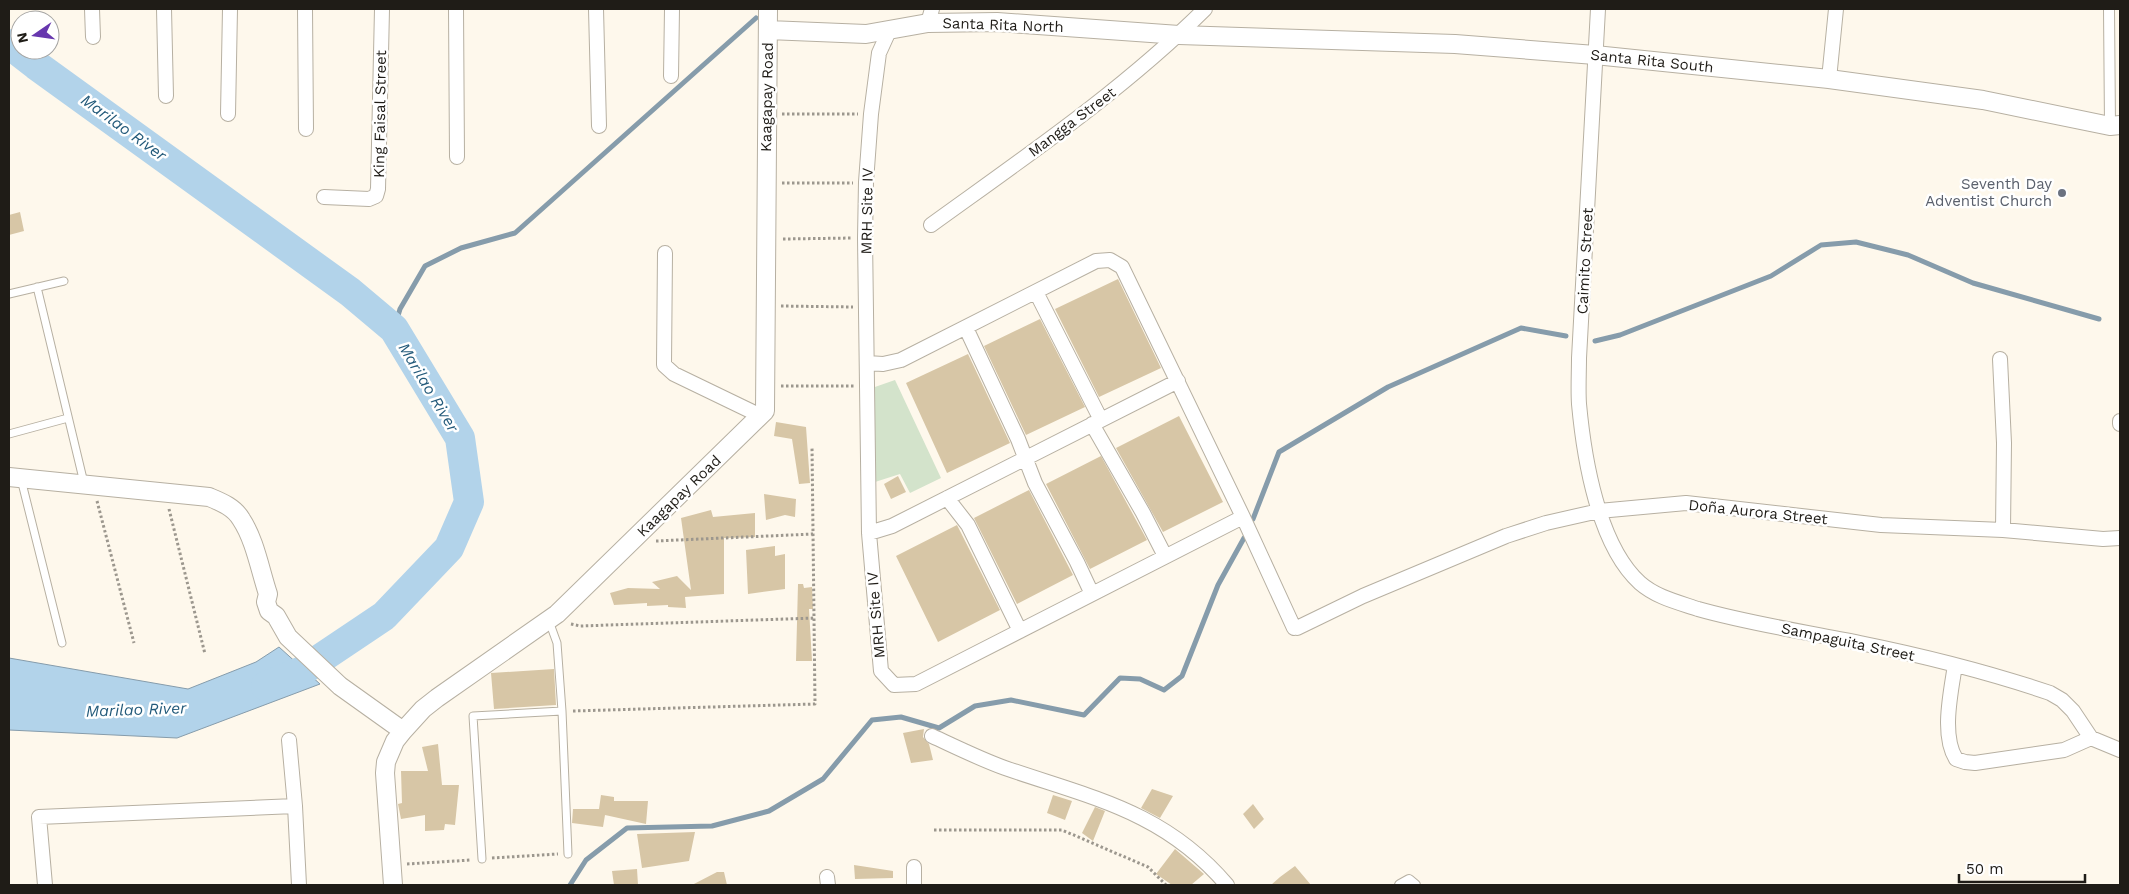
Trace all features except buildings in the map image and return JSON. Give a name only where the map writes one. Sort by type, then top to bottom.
[{"type":"street","points":[[92,9],[92,37]]},
{"type":"street","points":[[164,9],[166,96]]},
{"type":"street","points":[[228,114],[230,9]]},
{"type":"street","points":[[306,9],[306,129]]},
{"type":"street","name":"King Faisal Street","points":[[324,197],[369,199],[376,196],[378,188],[382,9]]},
{"type":"street","points":[[456,9],[458,157]]},
{"type":"street","points":[[596,9],[599,126]]},
{"type":"street","points":[[671,76],[672,9]]},
{"type":"street","name":"Kaagapay Road","points":[[393,885],[385,773],[390,750],[403,731],[437,698],[553,617],[761,416],[766,405],[768,9]]},
{"type":"street","name":"Mangga Street","points":[[931,226],[1105,98],[1205,9]]},
{"type":"street","name":"Caimito Street","points":[[1598,9],[1579,358],[1579,402],[1599,511]]},
{"type":"street","points":[[1829,79],[1836,9]]},
{"type":"street","points":[[2109,9],[2115,125]]},
{"type":"street","name":"Santa Rita North","points":[[768,30],[866,34],[888,31],[930,16],[1179,34]]},
{"type":"street","name":"MRH Site IV","points":[[888,31],[878,53],[871,114],[866,182],[865,238],[869,533],[881,671],[894,685],[916,684],[1243,517]]},
{"type":"street","name":"Santa Rita South","points":[[1179,34],[1455,44],[1595,55],[1829,79],[1983,100],[2115,125]]},
{"type":"street","points":[[666,253],[664,365],[674,374],[761,416]]},
{"type":"street","points":[[867,364],[882,364],[901,360],[1096,261],[1110,260],[1122,267],[1243,517]]},
{"type":"street","points":[[1036,292],[1097,422],[1165,556]]},
{"type":"street","points":[[966,328],[1018,439],[1035,483],[1092,594]]},
{"type":"street","points":[[2000,359],[2004,443],[2003,530]]},
{"type":"street","points":[[869,533],[892,526],[1178,382]]},
{"type":"street","points":[[15,477],[208,497],[226,504],[240,517],[248,534],[268,594],[278,608],[276,616],[288,637],[340,686],[403,731]]},
{"type":"street","points":[[947,498],[968,525],[1020,631]]},
{"type":"street","name":"Doña Aurora Street","points":[[1243,517],[1296,628],[1363,596],[1506,536],[1546,523],[1599,511],[1686,503],[1882,525],[2003,530],[2103,540],[2120,538]]},
{"type":"street","name":"Sampaguita Street","points":[[1599,511],[1607,534],[1627,568],[1646,587],[1669,600],[1724,616],[1861,643],[1955,665],[2050,693],[2062,700],[2073,711],[2090,738]]},
{"type":"street","points":[[1955,665],[1948,715],[1950,745],[1956,759],[1975,762],[2064,750],[2090,738],[2120,750]]},
{"type":"street","points":[[932,736],[1004,767],[1106,801],[1137,814],[1180,840],[1204,860],[1227,885]]},
{"type":"street","points":[[288,740],[295,806],[299,885]]},
{"type":"street","points":[[45,885],[40,817],[295,806]]},
{"type":"street","points":[[914,867],[914,885]]},
{"type":"street","points":[[1400,885],[1409,880],[1415,885]]},
{"type":"lane","points":[[9,294],[64,281]]},
{"type":"lane","points":[[37,287],[68,418],[88,484]]},
{"type":"lane","points":[[9,434],[68,418]]},
{"type":"lane","points":[[15,477],[62,643]]},
{"type":"lane","points":[[553,617],[557,643],[562,712],[568,854]]},
{"type":"lane","points":[[482,859],[473,716],[562,712]]},
{"type":"path","points":[[767,113],[871,114]]},
{"type":"path","points":[[766,183],[866,182]]},
{"type":"path","points":[[768,239],[865,238]]},
{"type":"path","points":[[766,306],[866,307]]},
{"type":"path","points":[[765,386],[867,386]]},
{"type":"path","points":[[562,712],[815,704],[812,446]]},
{"type":"path","points":[[88,484],[134,643]]},
{"type":"path","points":[[168,507],[205,654]]},
{"type":"path","points":[[631,543],[813,534]]},
{"type":"path","points":[[553,617],[580,626],[814,618]]},
{"type":"path","points":[[934,830],[1062,830],[1148,867],[1166,885]]},
{"type":"green space","points":[[895,380],[941,478],[910,493],[900,474],[875,482],[872,388]]},
{"type":"water","points":[[279,647],[320,684],[177,738],[9,730],[9,658],[188,689],[256,662]]},
{"type":"waterway","points":[[394,329],[400,309],[425,266],[461,248],[515,233],[756,18]]},
{"type":"waterway","name":"Marilao River","points":[[9,44],[350,292],[394,329],[460,438],[469,502],[449,548],[384,616],[302,671],[266,686]]},
{"type":"waterway","points":[[1595,341],[1620,335],[1771,276],[1821,245],[1856,242],[1908,255],[1973,283],[2099,319]]},
{"type":"waterway","points":[[1253,519],[1279,452],[1388,387],[1521,328],[1566,336]]},
{"type":"waterway","points":[[570,885],[586,860],[627,828],[712,826],[769,811],[823,779],[872,720],[901,717],[939,728],[975,706],[1011,700],[1084,715],[1120,678],[1140,679],[1164,690],[1182,676],[1218,585],[1244,538]]},
{"type":"place","name":"Seventh Day Adventist Church","points":[[2062,193]]}]
